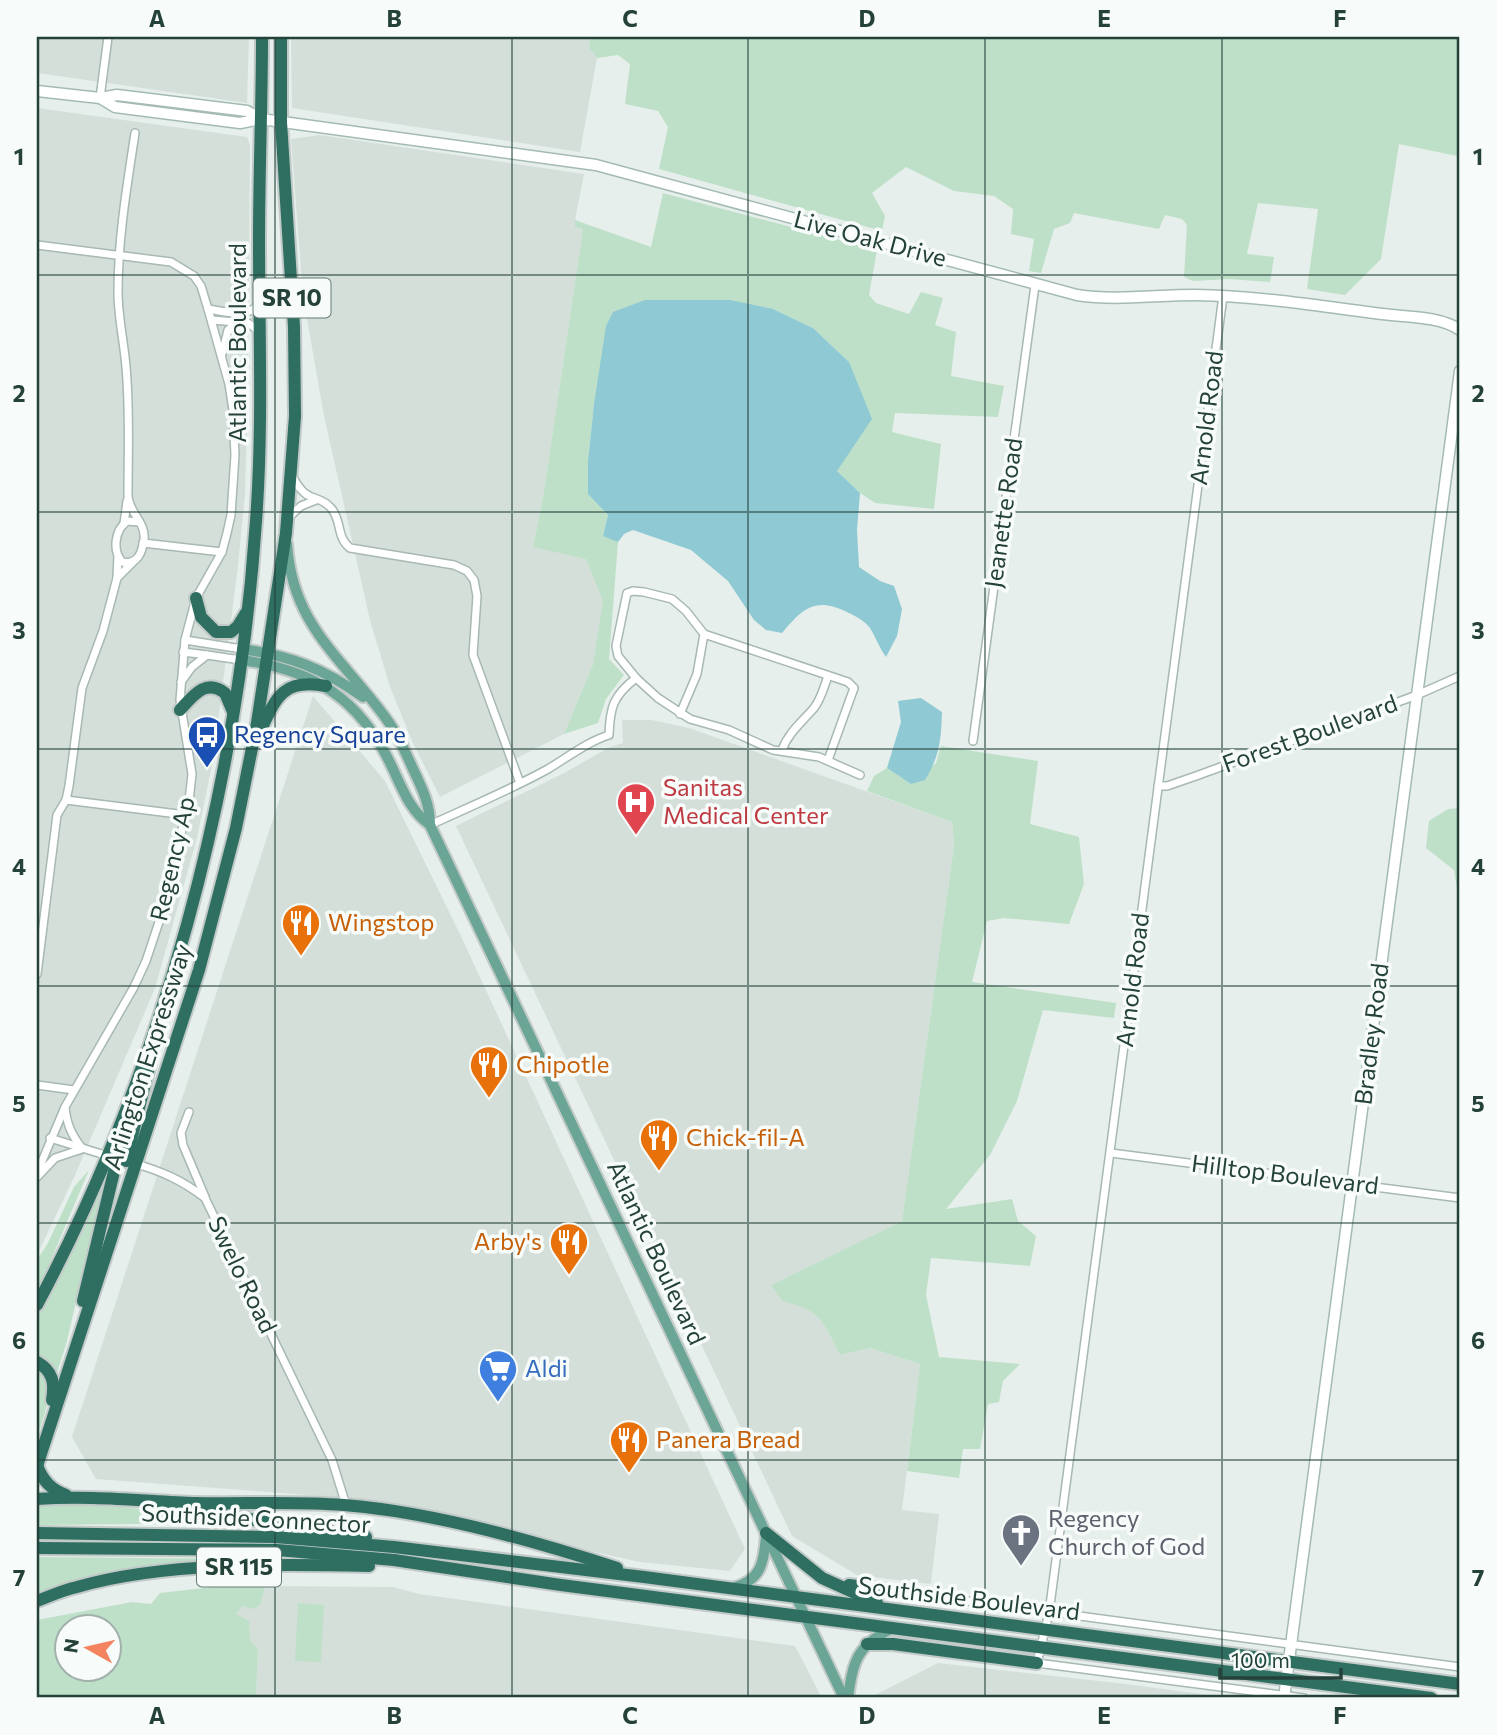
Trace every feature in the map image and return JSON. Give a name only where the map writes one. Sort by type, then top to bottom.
[{"type":"highway","name":"Atlantic Boulevard","points":[[242,654],[258,493],[262,37]]},
{"type":"highway","name":"Atlantic Boulevard","points":[[268,658],[288,519],[295,356],[281,121],[281,37]]},
{"type":"highway","points":[[196,598],[201,617],[216,632],[231,632],[238,626],[247,610]]},
{"type":"highway","name":"Arlington Expressway","points":[[37,1466],[67,1373],[121,1160],[139,1070],[172,971],[205,849],[242,654]]},
{"type":"highway","name":"Arlington Expressway","points":[[37,1305],[70,1239],[121,1160],[207,942],[234,835],[268,658]]},
{"type":"highway","points":[[251,755],[271,708],[284,691],[299,684],[326,687]]},
{"type":"highway","points":[[180,710],[197,692],[205,687],[214,687],[225,693],[233,712]]},
{"type":"highway","points":[[67,1373],[172,971]]},
{"type":"highway","points":[[37,1362],[49,1371],[53,1382],[45,1442]]},
{"type":"highway","points":[[37,1466],[53,1490],[77,1497]]},
{"type":"highway","name":"SR 115","points":[[37,1499],[77,1497],[125,1500],[341,1532],[473,1556]]},
{"type":"highway","points":[[125,1500],[346,1505],[430,1518],[490,1532],[562,1550],[644,1577]]},
{"type":"highway","name":"Southside Connector","points":[[37,1533],[275,1537],[473,1556]]},
{"type":"highway","points":[[766,1533],[822,1578],[900,1611]]},
{"type":"highway","name":"Southside Connector","points":[[37,1548],[277,1550],[394,1560],[446,1569]]},
{"type":"highway","name":"Southside Boulevard","points":[[473,1556],[1460,1684]]},
{"type":"highway","name":"SR 115","points":[[37,1601],[77,1587],[142,1574],[196,1569],[333,1565],[446,1569]]},
{"type":"highway","name":"Southside Boulevard","points":[[446,1569],[1431,1698]]},
{"type":"highway","points":[[822,1578],[858,1587],[901,1592]]},
{"type":"highway","points":[[867,1644],[893,1644],[1037,1663]]},
{"type":"main road","name":"Live Oak Drive","points":[[37,91],[100,98],[115,107],[240,123],[261,119],[281,121],[596,165],[1035,285],[1097,298],[1223,296],[1435,321],[1460,330]]},
{"type":"main road","name":"Bradley Road","points":[[1284,1697],[1460,371]]},
{"type":"main road","name":"Atlantic Boulevard","points":[[288,519],[289,565],[304,612],[323,642],[395,732],[426,797],[430,825],[846,1698]]},
{"type":"main road","name":"Atlantic Boulevard","points":[[242,654],[268,658],[326,687],[349,705],[369,727],[385,752],[410,805],[430,825]]},
{"type":"main road","points":[[268,658],[312,666],[349,687],[379,709]]},
{"type":"main road","points":[[731,1588],[750,1581],[759,1571],[765,1555],[766,1533]]},
{"type":"main road","points":[[846,1698],[853,1666],[867,1644],[893,1628]]},
{"type":"street","points":[[100,98],[108,37]]},
{"type":"street","points":[[37,974],[57,815],[66,800],[82,688],[103,631],[117,578],[116,542],[124,524],[128,501],[128,396],[118,295],[119,256],[135,132]]},
{"type":"street","name":"Regency Ap","points":[[37,245],[171,262],[187,270],[201,285],[222,355],[233,410],[235,455],[231,515],[222,552],[196,598],[183,652],[180,710],[192,774],[186,815],[161,916],[146,961],[115,1022],[65,1107],[37,1175]]},
{"type":"street","name":"Jeanette Road","points":[[973,741],[1035,285]]},
{"type":"street","name":"Arnold Road","points":[[1037,1663],[1049,1613],[1223,296]]},
{"type":"street","points":[[208,309],[245,314],[260,304]]},
{"type":"street","points":[[212,320],[247,323],[260,332]]},
{"type":"street","points":[[222,355],[228,330],[238,322]]},
{"type":"street","points":[[292,474],[302,492],[326,503],[333,510],[341,539],[350,548],[454,565],[471,575],[477,596],[473,654],[520,783]]},
{"type":"street","points":[[288,519],[304,504],[316,500]]},
{"type":"street","points":[[117,578],[137,560],[143,543],[144,534],[128,501]]},
{"type":"street","points":[[124,524],[132,520],[139,522]]},
{"type":"street","points":[[143,543],[222,552]]},
{"type":"street","points":[[118,556],[122,562],[133,562]]},
{"type":"street","points":[[828,760],[854,688],[848,682],[704,634],[679,603],[644,592],[626,593],[616,646],[618,656],[636,678],[680,714],[729,730],[773,750],[828,760],[860,775]]},
{"type":"street","points":[[680,714],[697,674],[704,634]]},
{"type":"street","points":[[185,640],[242,654]]},
{"type":"street","points":[[183,652],[207,655],[242,654]]},
{"type":"street","points":[[180,682],[192,667],[207,655]]},
{"type":"street","points":[[782,750],[792,732],[821,696],[828,676]]},
{"type":"street","name":"Forest Boulevard","points":[[1158,786],[1167,786],[1196,776],[1417,695],[1460,676]]},
{"type":"street","points":[[430,825],[548,769],[585,745],[610,735],[613,704],[618,694],[636,678]]},
{"type":"street","points":[[66,800],[186,815]]},
{"type":"street","points":[[37,1085],[74,1090]]},
{"type":"street","points":[[37,1175],[55,1158],[82,1148],[72,1136],[65,1107]]},
{"type":"street","points":[[189,1112],[181,1133],[183,1146],[205,1198]]},
{"type":"street","name":"Swelo Road","points":[[50,1138],[164,1172],[186,1183],[205,1198],[332,1460],[346,1505]]},
{"type":"street","name":"Hilltop Boulevard","points":[[1111,1153],[1460,1198]]},
{"type":"street","points":[[901,1592],[1460,1667]]},
{"type":"street","points":[[1037,1663],[1304,1698]]},
{"type":"shaded area","points":[[37,37],[249,37],[247,103],[37,73]]},
{"type":"shaded area","points":[[291,37],[590,37],[589,48],[597,58],[580,152],[292,108]]},
{"type":"shaded area","points":[[37,108],[247,137],[250,145],[245,494],[213,760],[197,838],[155,988],[76,1173],[37,1255]]},
{"type":"shaded area","points":[[320,135],[584,174],[575,220],[575,227],[583,229],[544,491],[533,546],[586,559],[604,601],[593,664],[564,734],[440,797],[412,741],[390,687],[370,620],[324,416],[303,296],[291,139]]},
{"type":"shaded area","points":[[313,696],[385,781],[459,932],[745,1549],[730,1571],[640,1562],[376,1504],[321,1496],[96,1479],[72,1437]]},
{"type":"shaded area","points":[[622,720],[652,720],[689,728],[952,822],[954,845],[902,1221],[771,1285],[782,1301],[805,1306],[820,1317],[840,1355],[870,1348],[920,1364],[902,1510],[939,1514],[931,1584],[857,1575],[792,1536],[456,826],[564,773],[610,747],[623,743]]},
{"type":"shaded area","points":[[265,1586],[393,1587],[419,1594],[795,1646],[822,1698],[256,1698],[258,1649],[236,1614],[243,1605],[261,1604]]},
{"type":"shaded area","points":[[938,1663],[1126,1684],[1230,1698],[869,1698]]},
{"type":"green space","points":[[590,37],[1460,37],[1460,154],[1457,156],[1399,144],[1381,259],[1345,295],[1307,289],[1318,209],[1258,203],[1247,254],[1274,257],[1270,282],[1229,279],[1193,281],[1184,277],[1187,225],[1182,219],[1165,215],[1159,229],[1074,213],[1070,223],[1054,229],[1041,273],[1029,271],[1034,239],[1011,234],[1013,209],[994,196],[954,191],[906,167],[872,193],[885,216],[882,231],[659,169],[668,127],[658,111],[625,104],[630,64],[618,55],[597,58],[589,48]]},
{"type":"green space","points":[[663,193],[877,250],[869,295],[876,303],[909,314],[921,292],[943,298],[935,325],[956,332],[951,376],[1004,386],[998,417],[895,413],[892,432],[941,444],[934,509],[875,503],[837,471],[849,362],[813,328],[773,309],[594,404],[588,461],[588,494],[608,515],[603,535],[618,542],[609,659],[624,675],[606,699],[598,723],[564,734],[593,664],[603,601],[586,559],[533,547],[544,491],[583,229],[575,227],[575,220],[651,247]]},
{"type":"green space","points":[[941,746],[1038,761],[1030,824],[1079,837],[1084,884],[1069,924],[1004,918],[987,921],[972,982],[1116,1003],[1114,1018],[1043,1010],[1017,1101],[990,1155],[946,1209],[1012,1199],[1018,1221],[1036,1236],[1030,1266],[931,1258],[926,1295],[939,1357],[1020,1364],[1003,1381],[999,1402],[988,1404],[980,1449],[963,1449],[959,1478],[907,1471],[920,1364],[870,1348],[840,1355],[820,1319],[806,1309],[782,1301],[771,1285],[902,1221],[954,845],[952,822],[867,791],[874,776],[887,768],[911,784],[936,763]]},
{"type":"green space","points":[[1460,808],[1460,907],[1454,870],[1426,848],[1429,821],[1448,809]]},
{"type":"green space","points":[[107,1168],[67,1341],[56,1376],[37,1358],[37,1314]]},
{"type":"green space","points":[[89,1170],[37,1293],[37,1260],[48,1243],[74,1187]]},
{"type":"green space","points":[[37,1369],[47,1384],[48,1402],[37,1438]]},
{"type":"green space","points":[[91,1503],[238,1521],[37,1525],[37,1504]]},
{"type":"green space","points":[[37,1557],[268,1559],[269,1562],[165,1568],[37,1597]]},
{"type":"green space","points":[[257,1582],[265,1586],[261,1604],[255,1609],[243,1606],[236,1614],[249,1621],[250,1640],[258,1649],[256,1698],[37,1698],[37,1620],[52,1617],[52,1682],[122,1682],[122,1612],[79,1612],[132,1602],[151,1604],[160,1593]]},
{"type":"green space","points":[[298,1603],[324,1605],[321,1662],[295,1661]]},
{"type":"water","points":[[645,300],[730,300],[773,309],[813,328],[849,362],[872,419],[837,471],[860,493],[857,530],[859,567],[880,581],[894,586],[902,609],[897,636],[886,657],[868,625],[836,607],[818,605],[810,608],[796,617],[782,633],[766,630],[754,620],[728,581],[691,550],[633,530],[624,534],[618,542],[603,536],[608,515],[588,494],[588,461],[606,326],[613,312]]},
{"type":"water","points":[[921,698],[942,712],[940,739],[937,755],[925,780],[911,784],[887,768],[901,722],[898,701]]},
{"type":"place","name":"Regency Square","points":[[207,769]]},
{"type":"place","name":"Sanitas Medical Center","points":[[636,836]]},
{"type":"place","name":"Wingstop","points":[[301,957]]},
{"type":"place","name":"Chipotle","points":[[489,1099]]},
{"type":"place","name":"Chick-fil-A","points":[[659,1172]]},
{"type":"place","name":"Arby's","points":[[569,1276]]},
{"type":"place","name":"Aldi","points":[[498,1403]]},
{"type":"place","name":"Panera Bread","points":[[629,1474]]},
{"type":"place","name":"Regency Church of God","points":[[1021,1567]]}]
